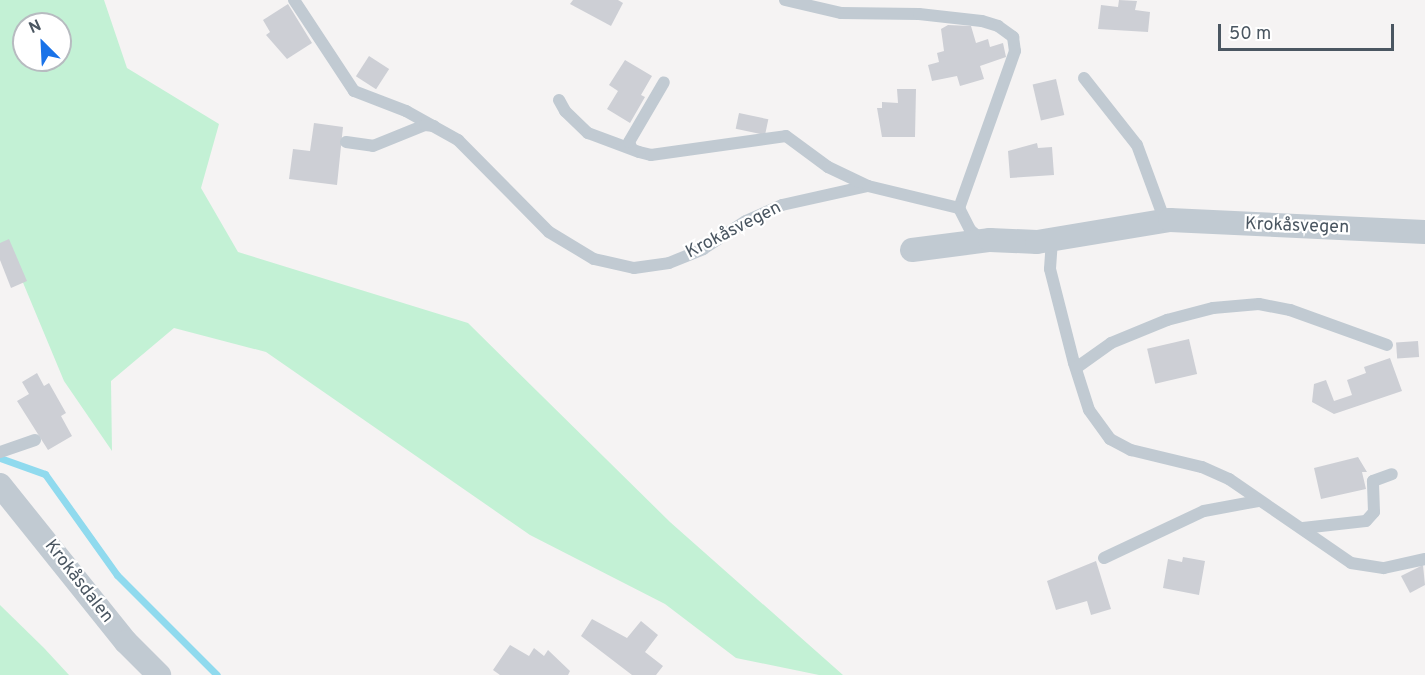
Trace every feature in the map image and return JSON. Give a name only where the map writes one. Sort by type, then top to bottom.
[{"type":"street","name":"Krokåsvegen","points":[[912,250],[985,241],[1052,240],[1170,220],[1425,232]]},
{"type":"street","name":"Krokåsdalen","points":[[0,485],[126,642],[159,675]]},
{"type":"lane","name":"Krokåsvegen","points":[[294,0],[354,91],[435,126],[474,154],[549,232],[594,259],[616,265],[647,268],[669,263],[703,249],[746,221],[782,205],[868,186]]},
{"type":"lane","points":[[785,0],[841,13],[919,14],[982,21],[998,26],[1013,37],[1015,51],[959,208],[970,230],[985,241]]},
{"type":"lane","points":[[1084,78],[1137,146],[1162,213],[1170,220]]},
{"type":"lane","points":[[631,147],[629,142],[664,82]]},
{"type":"lane","name":"Krokåsvegen","points":[[559,100],[565,111],[588,133],[651,155],[786,136],[828,167],[868,186],[959,208]]},
{"type":"lane","points":[[346,142],[373,146],[425,125],[435,126]]},
{"type":"lane","points":[[1052,240],[1050,269],[1089,410],[1097,425],[1121,447],[1202,467],[1229,479],[1258,501],[1303,528],[1340,557],[1363,566],[1399,566],[1425,559]]},
{"type":"lane","points":[[1077,368],[1111,343],[1167,320],[1213,308],[1258,304],[1290,310],[1387,345]]},
{"type":"lane","points":[[0,452],[35,441]]},
{"type":"lane","points":[[1303,528],[1366,520],[1374,512],[1373,481],[1392,474]]},
{"type":"lane","points":[[1104,558],[1204,511],[1258,501]]},
{"type":"green space","points":[[0,0],[104,0],[127,68],[219,124],[201,188],[238,252],[468,323],[670,522],[843,675],[819,675],[736,658],[665,604],[530,535],[266,352],[174,328],[111,381],[112,451],[64,381],[14,261],[0,250]]},
{"type":"green space","points":[[0,605],[44,648],[69,675],[0,675]]},
{"type":"building","points":[[573,0],[618,0],[623,3],[611,26],[570,4]]},
{"type":"building","points":[[1119,0],[1137,1],[1135,10],[1150,12],[1148,32],[1098,29],[1101,5],[1118,7]]},
{"type":"building","points":[[288,4],[312,43],[287,59],[266,35],[270,32],[263,20]]},
{"type":"building","points":[[948,25],[971,26],[976,43],[988,39],[990,47],[1003,43],[1006,57],[980,66],[984,79],[960,86],[957,76],[932,81],[928,65],[939,62],[937,53],[944,51],[941,29]]},
{"type":"building","points":[[369,56],[389,69],[376,89],[356,76]]},
{"type":"building","points":[[625,60],[652,76],[641,95],[645,97],[630,123],[607,109],[618,91],[609,85]]},
{"type":"building","points":[[1056,79],[1064,115],[1041,120],[1033,84]]},
{"type":"building","points":[[897,89],[916,89],[915,137],[882,137],[877,108],[882,108],[882,102],[898,103]]},
{"type":"building","points":[[739,113],[768,119],[765,135],[736,129]]},
{"type":"building","points":[[314,123],[343,127],[337,185],[289,179],[293,149],[310,151]]},
{"type":"building","points":[[1037,143],[1038,148],[1052,147],[1054,175],[1010,178],[1008,151]]},
{"type":"building","points":[[9,239],[27,281],[11,288],[0,260],[0,243]]},
{"type":"building","points":[[1189,339],[1197,374],[1155,384],[1147,349]]},
{"type":"building","points":[[1418,341],[1419,357],[1397,358],[1396,343]]},
{"type":"building","points":[[1390,358],[1402,391],[1334,414],[1312,402],[1314,384],[1326,380],[1334,401],[1352,395],[1347,380],[1366,373],[1364,367]]},
{"type":"building","points":[[37,373],[44,386],[49,383],[66,413],[61,416],[72,436],[48,450],[17,401],[29,394],[22,382]]},
{"type":"building","points":[[1358,457],[1367,472],[1362,472],[1366,489],[1321,499],[1314,468]]},
{"type":"building","points":[[1183,557],[1205,561],[1199,595],[1163,588],[1168,559],[1182,562]]},
{"type":"building","points":[[1096,561],[1111,609],[1091,615],[1087,601],[1056,610],[1047,581]]},
{"type":"building","points":[[1423,565],[1425,585],[1410,593],[1401,576]]},
{"type":"building","points":[[592,619],[627,638],[641,621],[658,635],[645,652],[663,666],[656,675],[632,675],[581,636]]},
{"type":"building","points":[[510,645],[529,656],[534,648],[544,656],[548,650],[570,671],[568,675],[500,675],[493,670]]},
{"type":"waterway","points":[[0,458],[45,474],[117,575],[217,675]]}]
